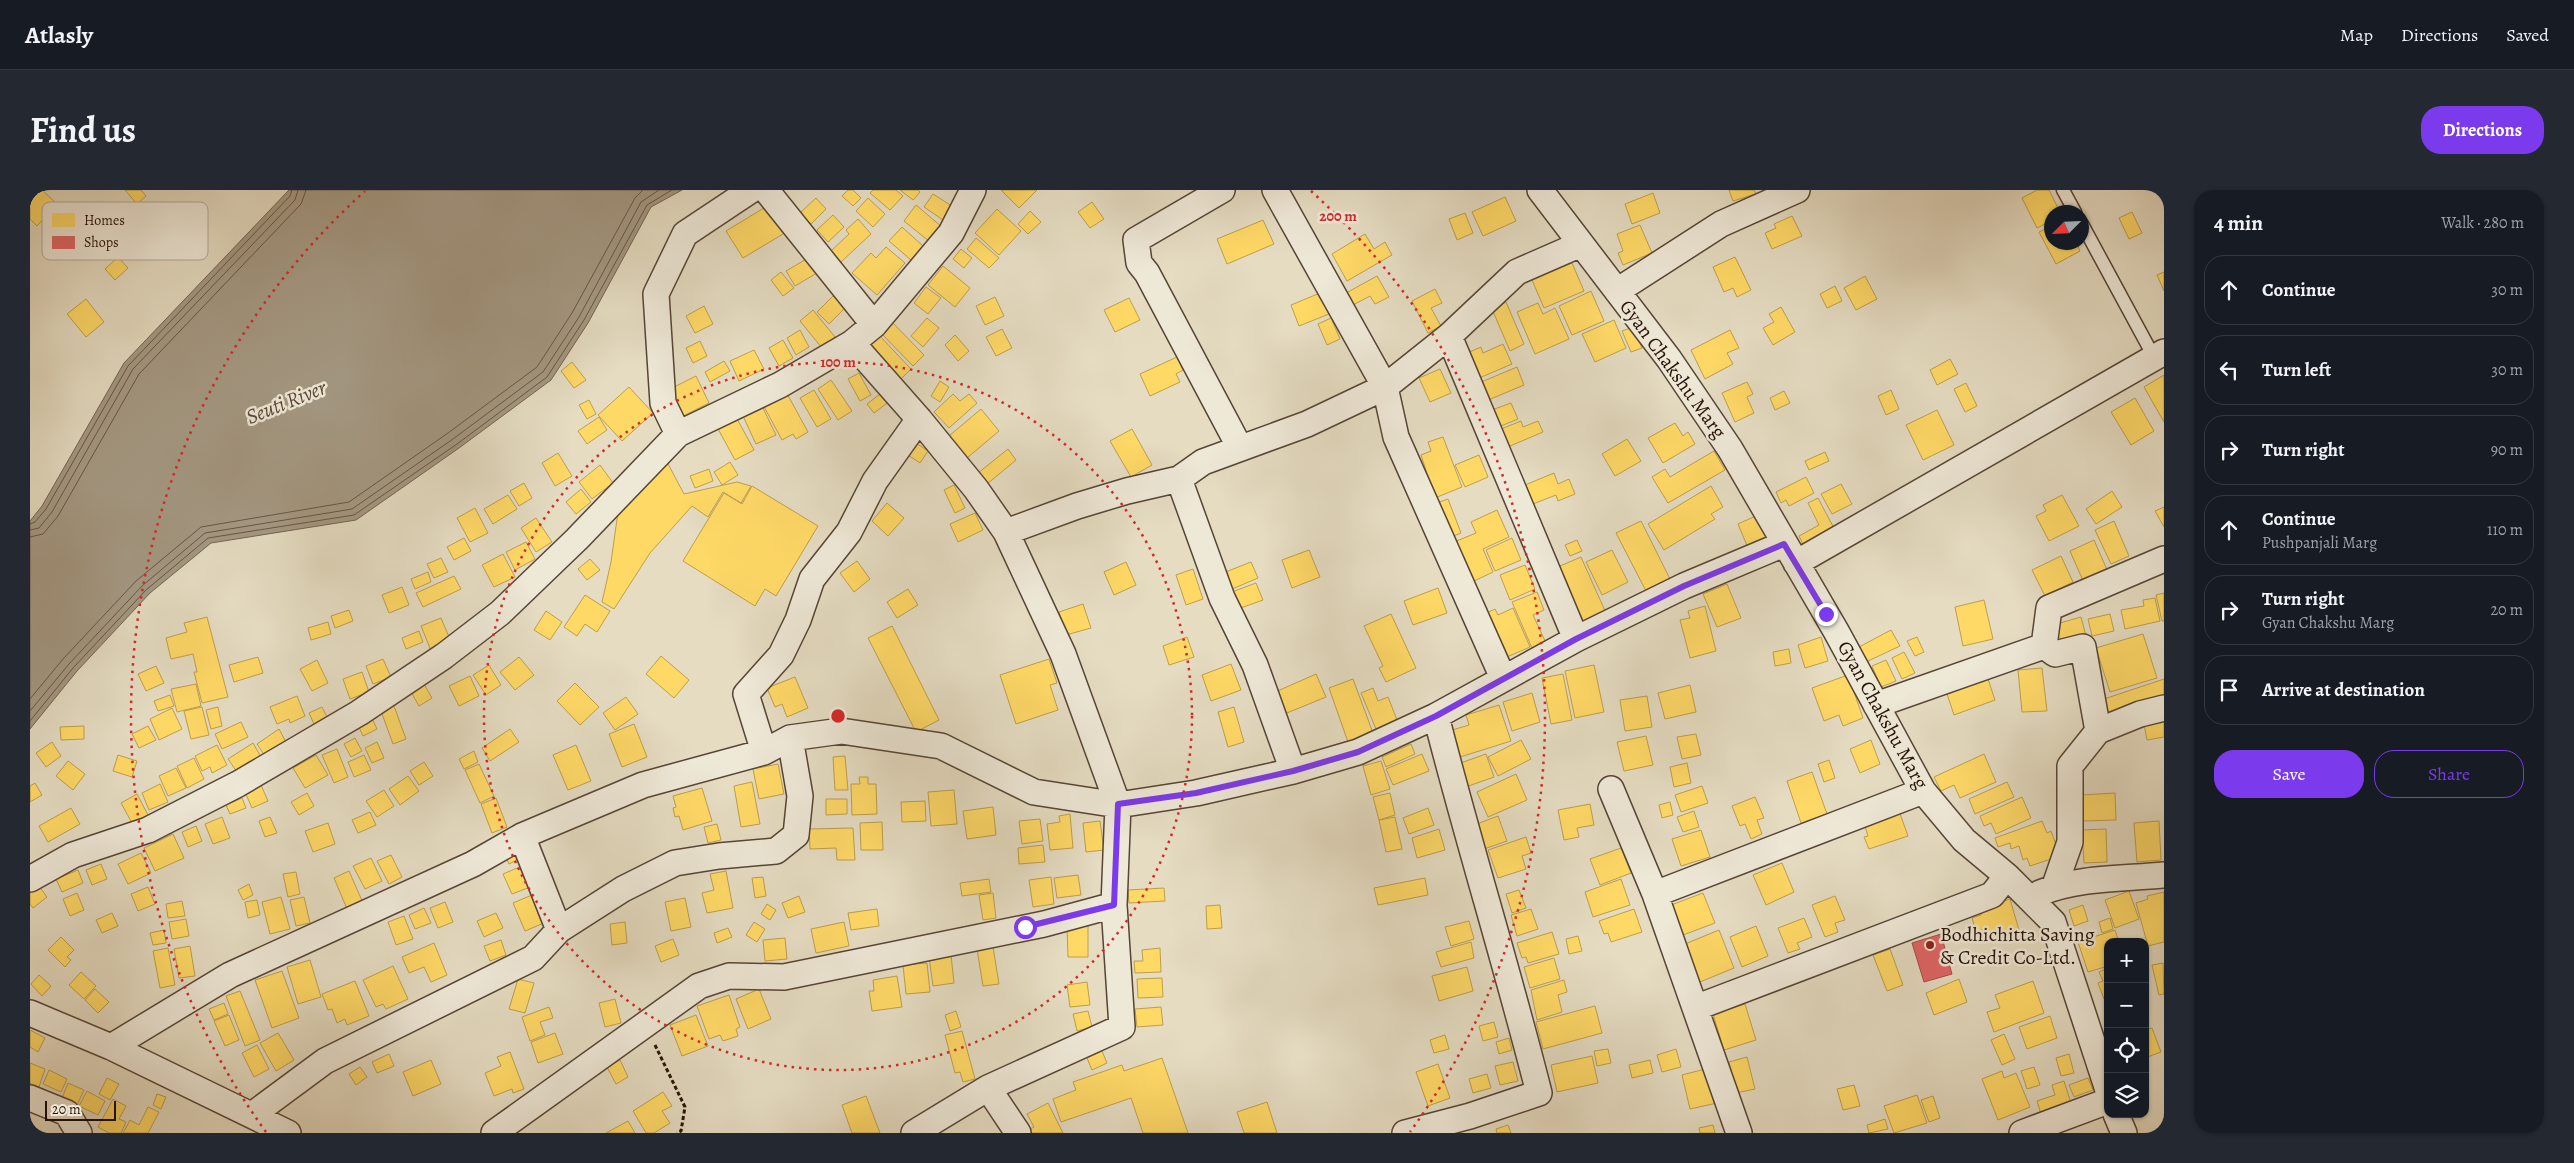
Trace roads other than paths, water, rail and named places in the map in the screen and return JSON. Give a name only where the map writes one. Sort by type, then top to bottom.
[{"type":"street","points":[[678,434],[662,403],[656,294],[685,234],[751,190]]},
{"type":"street","points":[[766,190],[874,325]]},
{"type":"street","points":[[30,879],[73,855],[148,830],[238,784],[359,713],[444,656],[500,613],[577,539],[678,434],[780,385],[852,342],[874,325],[951,233],[973,190]]},
{"type":"street","points":[[1222,190],[1136,240],[1139,263],[1147,273],[1240,448]]},
{"type":"street","points":[[1275,190],[1384,387],[1396,437],[1503,678]]},
{"type":"street","name":"Gyan Chakshu Marg","points":[[1540,190],[1669,359],[1730,448],[1923,791],[1964,840],[2007,876],[2053,922],[2104,1078]]},
{"type":"street","points":[[1617,291],[1721,224],[1797,190]]},
{"type":"street","points":[[1006,532],[1127,490],[1179,479],[1203,462],[1307,424],[1384,387],[1449,336],[1517,272],[1581,244]]},
{"type":"street","points":[[1449,336],[1576,639]]},
{"type":"street","points":[[852,342],[919,419],[976,489],[1006,532],[1063,654],[1118,804],[1114,905],[1122,1027],[988,1088],[914,1133]]},
{"type":"street","points":[[111,1047],[230,975],[473,864],[522,836],[643,785],[764,752],[790,738],[841,731],[941,746],[1034,792],[1118,804],[1196,793],[1293,771],[1358,752],[1436,716],[1576,639],[1684,586],[1790,553],[2159,355]]},
{"type":"street","points":[[764,752],[746,694],[781,655],[798,620],[812,579],[849,532],[875,481],[919,419]]},
{"type":"street","points":[[1179,479],[1222,598],[1255,665],[1293,771]]},
{"type":"street","points":[[2044,646],[2049,608],[2164,559]]},
{"type":"street","points":[[1876,705],[2044,646]]},
{"type":"street","points":[[2044,646],[2055,654],[2083,647],[2098,732]]},
{"type":"street","points":[[2054,888],[2070,842],[2070,766],[2098,732],[2140,714],[2164,708]]},
{"type":"street","points":[[1405,1133],[1470,1116],[1539,1093],[1520,1019],[1460,812],[1436,716]]},
{"type":"street","points":[[252,1115],[325,1061],[534,958],[559,930],[623,889],[675,863],[718,856],[776,851],[796,835],[800,796],[790,738]]},
{"type":"street","points":[[1612,789],[1655,894],[1739,1133]]},
{"type":"street","points":[[1655,894],[1923,791]]},
{"type":"street","points":[[522,836],[559,930]]},
{"type":"street","points":[[2029,898],[2054,888],[2164,875]]},
{"type":"street","points":[[1695,1008],[1992,895],[2007,876]]},
{"type":"street","points":[[494,1133],[699,986],[729,976],[784,977],[1044,924],[1114,905]]},
{"type":"street","points":[[30,1013],[111,1047],[288,1133]]},
{"type":"street","points":[[988,1088],[1018,1133]]},
{"type":"street","points":[[30,1098],[67,1113],[78,1133]]},
{"type":"street","points":[[2022,1133],[2104,1102]]},
{"type":"street","points":[[2118,1118],[2124,1133]]},
{"type":"lane","points":[[2063,190],[2071,205]]},
{"type":"lane","points":[[2089,236],[2159,355]]},
{"type":"water","name":"Seuti River","points":[[289,190],[682,190],[651,207],[588,323],[551,380],[459,448],[356,520],[211,543],[150,593],[77,671],[30,729],[30,521],[42,506],[124,363]]},
{"type":"place","name":"Bodhichitta Saving & Credit Co-Ltd.","points":[[1930,945]]}]
